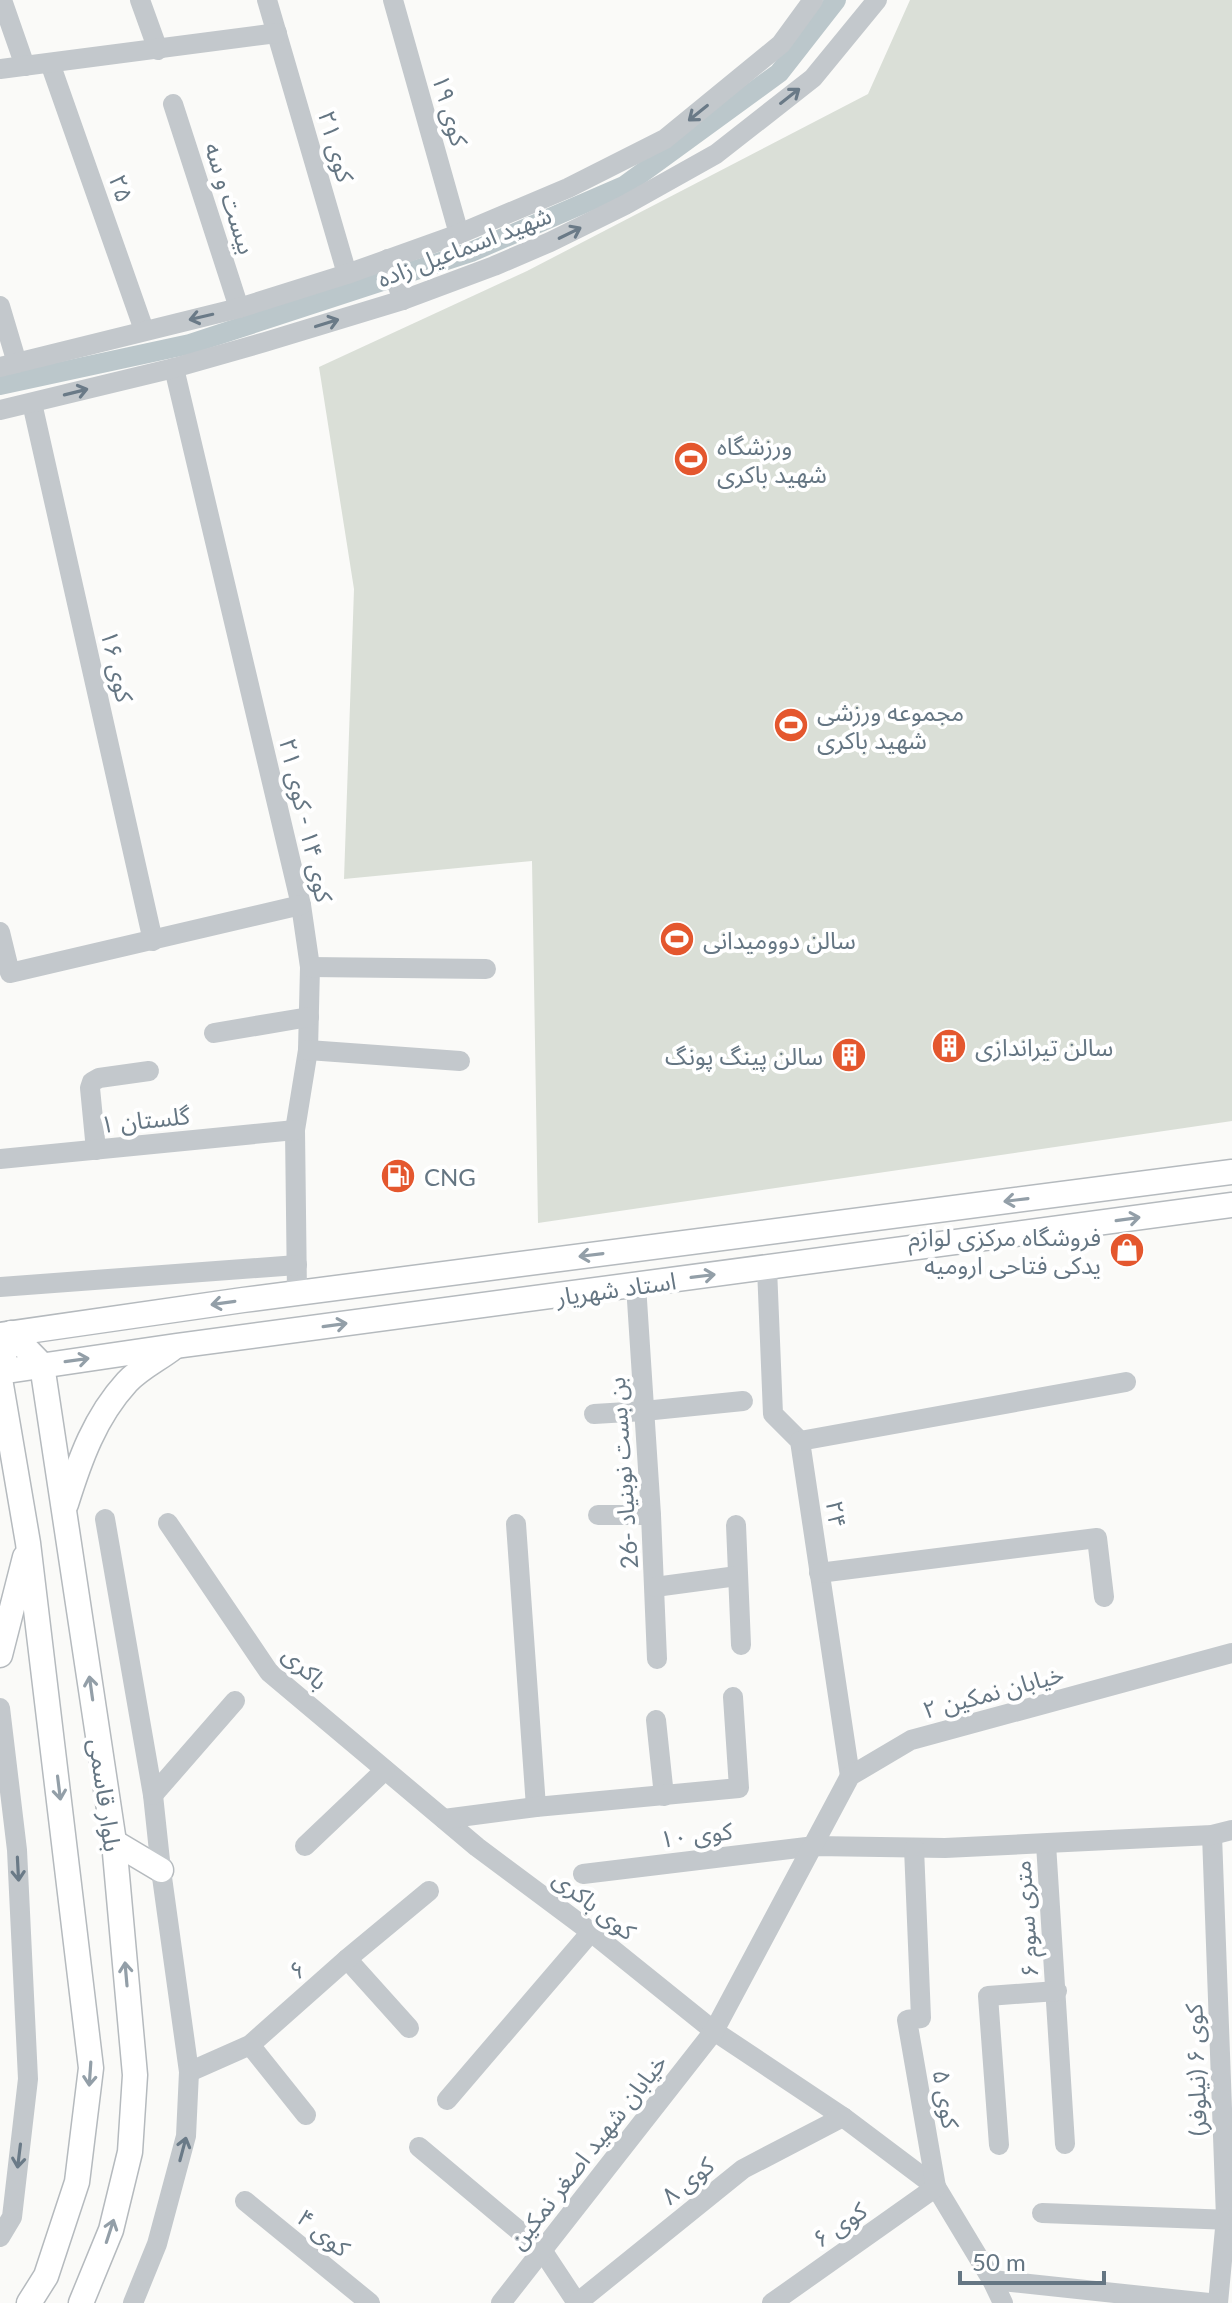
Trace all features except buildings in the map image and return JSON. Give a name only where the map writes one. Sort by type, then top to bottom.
[{"type":"main road","name":"استاد شهریار","points":[[6,1334],[1232,1172]]},
{"type":"main road","name":"استاد شهریار","points":[[0,1371],[1232,1205]]},
{"type":"main road","points":[[6,1334],[42,1365]]},
{"type":"main road","points":[[0,1371],[6,1334]]},
{"type":"main road","points":[[65,1510],[81,1455],[100,1419],[128,1380],[176,1346]]},
{"type":"main road","name":"بلوار قاسمی","points":[[42,1365],[114,1842],[135,2075],[130,2152],[111,2230],[81,2303]]},
{"type":"main road","name":"بلوار قاسمی","points":[[0,1379],[28,1543],[91,2068],[77,2182],[46,2276],[29,2303]]},
{"type":"main road","points":[[0,1490],[23,1514]]},
{"type":"main road","points":[[0,1655],[28,1543]]},
{"type":"main road","points":[[114,1842],[161,1870]]},
{"type":"street","points":[[2,0],[25,66]]},
{"type":"street","points":[[140,0],[158,50]]},
{"type":"street","name":"کوی ۲۱","points":[[267,0],[347,274]]},
{"type":"street","name":"کوی ۱۹","points":[[393,0],[459,234]]},
{"type":"street","name":"شهید اسماعیل زاده","points":[[9,365],[239,308],[347,274],[459,234],[568,188],[665,139],[781,44],[813,0]]},
{"type":"street","name":"شهید اسماعیل زاده","points":[[0,410],[174,368],[403,300],[550,242],[625,205],[716,154],[813,78],[877,0]]},
{"type":"street","points":[[0,69],[277,33]]},
{"type":"street","name":"۲۵","points":[[50,63],[144,330]]},
{"type":"street","name":"بیست و سه","points":[[173,104],[239,308]]},
{"type":"street","points":[[388,259],[403,300]]},
{"type":"street","points":[[0,306],[9,365]]},
{"type":"street","name":"کوی ۱۴ - کوی ۲۱","points":[[174,368],[301,905],[310,967],[308,1050],[295,1130],[297,1294]]},
{"type":"street","name":"کوی ۱۶","points":[[32,403],[153,941]]},
{"type":"street","points":[[0,932],[10,973],[301,905]]},
{"type":"street","points":[[310,967],[486,969]]},
{"type":"street","points":[[214,1033],[309,1017]]},
{"type":"street","points":[[308,1050],[460,1061]]},
{"type":"street","points":[[96,1150],[92,1082],[99,1078],[149,1071]]},
{"type":"street","name":"۱ گلستان","points":[[0,1159],[295,1130]]},
{"type":"street","points":[[0,1287],[297,1265]]},
{"type":"street","points":[[767,1268],[773,1414],[800,1441],[1126,1382]]},
{"type":"street","name":"26- بن بست نوبنیاد","points":[[636,1285],[657,1659]]},
{"type":"street","points":[[594,1414],[743,1401]]},
{"type":"street","name":"۲۴","points":[[800,1441],[850,1776]]},
{"type":"street","points":[[598,1515],[651,1515]]},
{"type":"street","points":[[105,1519],[153,1795],[189,2072],[186,2136],[157,2244],[133,2303]]},
{"type":"street","name":"باکری","points":[[168,1523],[269,1672],[444,1819]]},
{"type":"street","points":[[516,1524],[536,1807]]},
{"type":"street","points":[[736,1525],[741,1645]]},
{"type":"street","points":[[819,1573],[1097,1538],[1104,1597]]},
{"type":"street","points":[[655,1587],[737,1576]]},
{"type":"street","name":"خیابان نمکین ۲","points":[[850,1776],[911,1740],[1232,1653]]},
{"type":"street","points":[[444,1819],[739,1788],[733,1697]]},
{"type":"street","points":[[153,1795],[235,1701]]},
{"type":"street","points":[[0,1708],[17,1850],[28,2079],[12,2217],[0,2237]]},
{"type":"street","points":[[656,1720],[664,1796]]},
{"type":"street","points":[[305,1846],[385,1770]]},
{"type":"street","points":[[815,1846],[850,1776]]},
{"type":"street","name":"کوی باکری","points":[[444,1819],[714,2031],[843,2117],[936,2187]]},
{"type":"street","name":"کوی ۱۰","points":[[583,1874],[815,1846],[914,1848],[1046,1844],[1222,1832]]},
{"type":"street","name":"کوی ۶ (نیلوفر)","points":[[1218,2303],[1229,2219],[1222,1832]]},
{"type":"street","name":"۶ متری سوم","points":[[1046,1844],[1065,2144]]},
{"type":"street","name":"خیابان شهید اصغر نمکین","points":[[501,2303],[714,2031],[815,1846]]},
{"type":"street","name":"کوی ۵","points":[[914,1848],[914,2019],[936,2187]]},
{"type":"street","name":"۶","points":[[189,2072],[250,2045],[429,1891]]},
{"type":"street","points":[[447,2100],[591,1932]]},
{"type":"street","points":[[347,1959],[409,2028]]},
{"type":"street","points":[[999,2145],[988,1996],[1057,1991]]},
{"type":"street","points":[[250,2045],[306,2115]]},
{"type":"street","name":"کوی ۸","points":[[577,2303],[743,2169],[843,2117]]},
{"type":"street","points":[[419,2147],[542,2250],[577,2303]]},
{"type":"street","points":[[936,2187],[1003,2303]]},
{"type":"street","name":"کوی ۶","points":[[772,2303],[936,2187]]},
{"type":"street","name":"کوی ۴","points":[[245,2201],[370,2303]]},
{"type":"street","points":[[1042,2213],[1229,2219]]},
{"type":"street","points":[[992,2280],[1209,2303]]},
{"type":"shaded area","name":"مجموعه ورزشی شهید باکری","points":[[910,0],[1232,0],[1232,1121],[538,1223],[532,861],[344,879],[354,589],[319,367],[527,271],[868,94]]},
{"type":"waterway","points":[[0,385],[190,344],[471,252],[624,186],[779,73],[836,0]]},
{"type":"place","name":"ورزشگاه شهید باکری","points":[[691,459]]},
{"type":"place","name":"مجموعه ورزشی شهید باکری","points":[[791,725]]},
{"type":"place","name":"سالن دوومیدانی","points":[[677,939]]},
{"type":"place","name":"سالن تیراندازی","points":[[949,1046]]},
{"type":"place","name":"سالن پینگ پونگ","points":[[849,1055]]},
{"type":"place","name":"CNG","points":[[398,1176]]},
{"type":"place","name":"فروشگاه مرکزی لوازم یدکی فتاحی ارومیه","points":[[1127,1250]]}]
